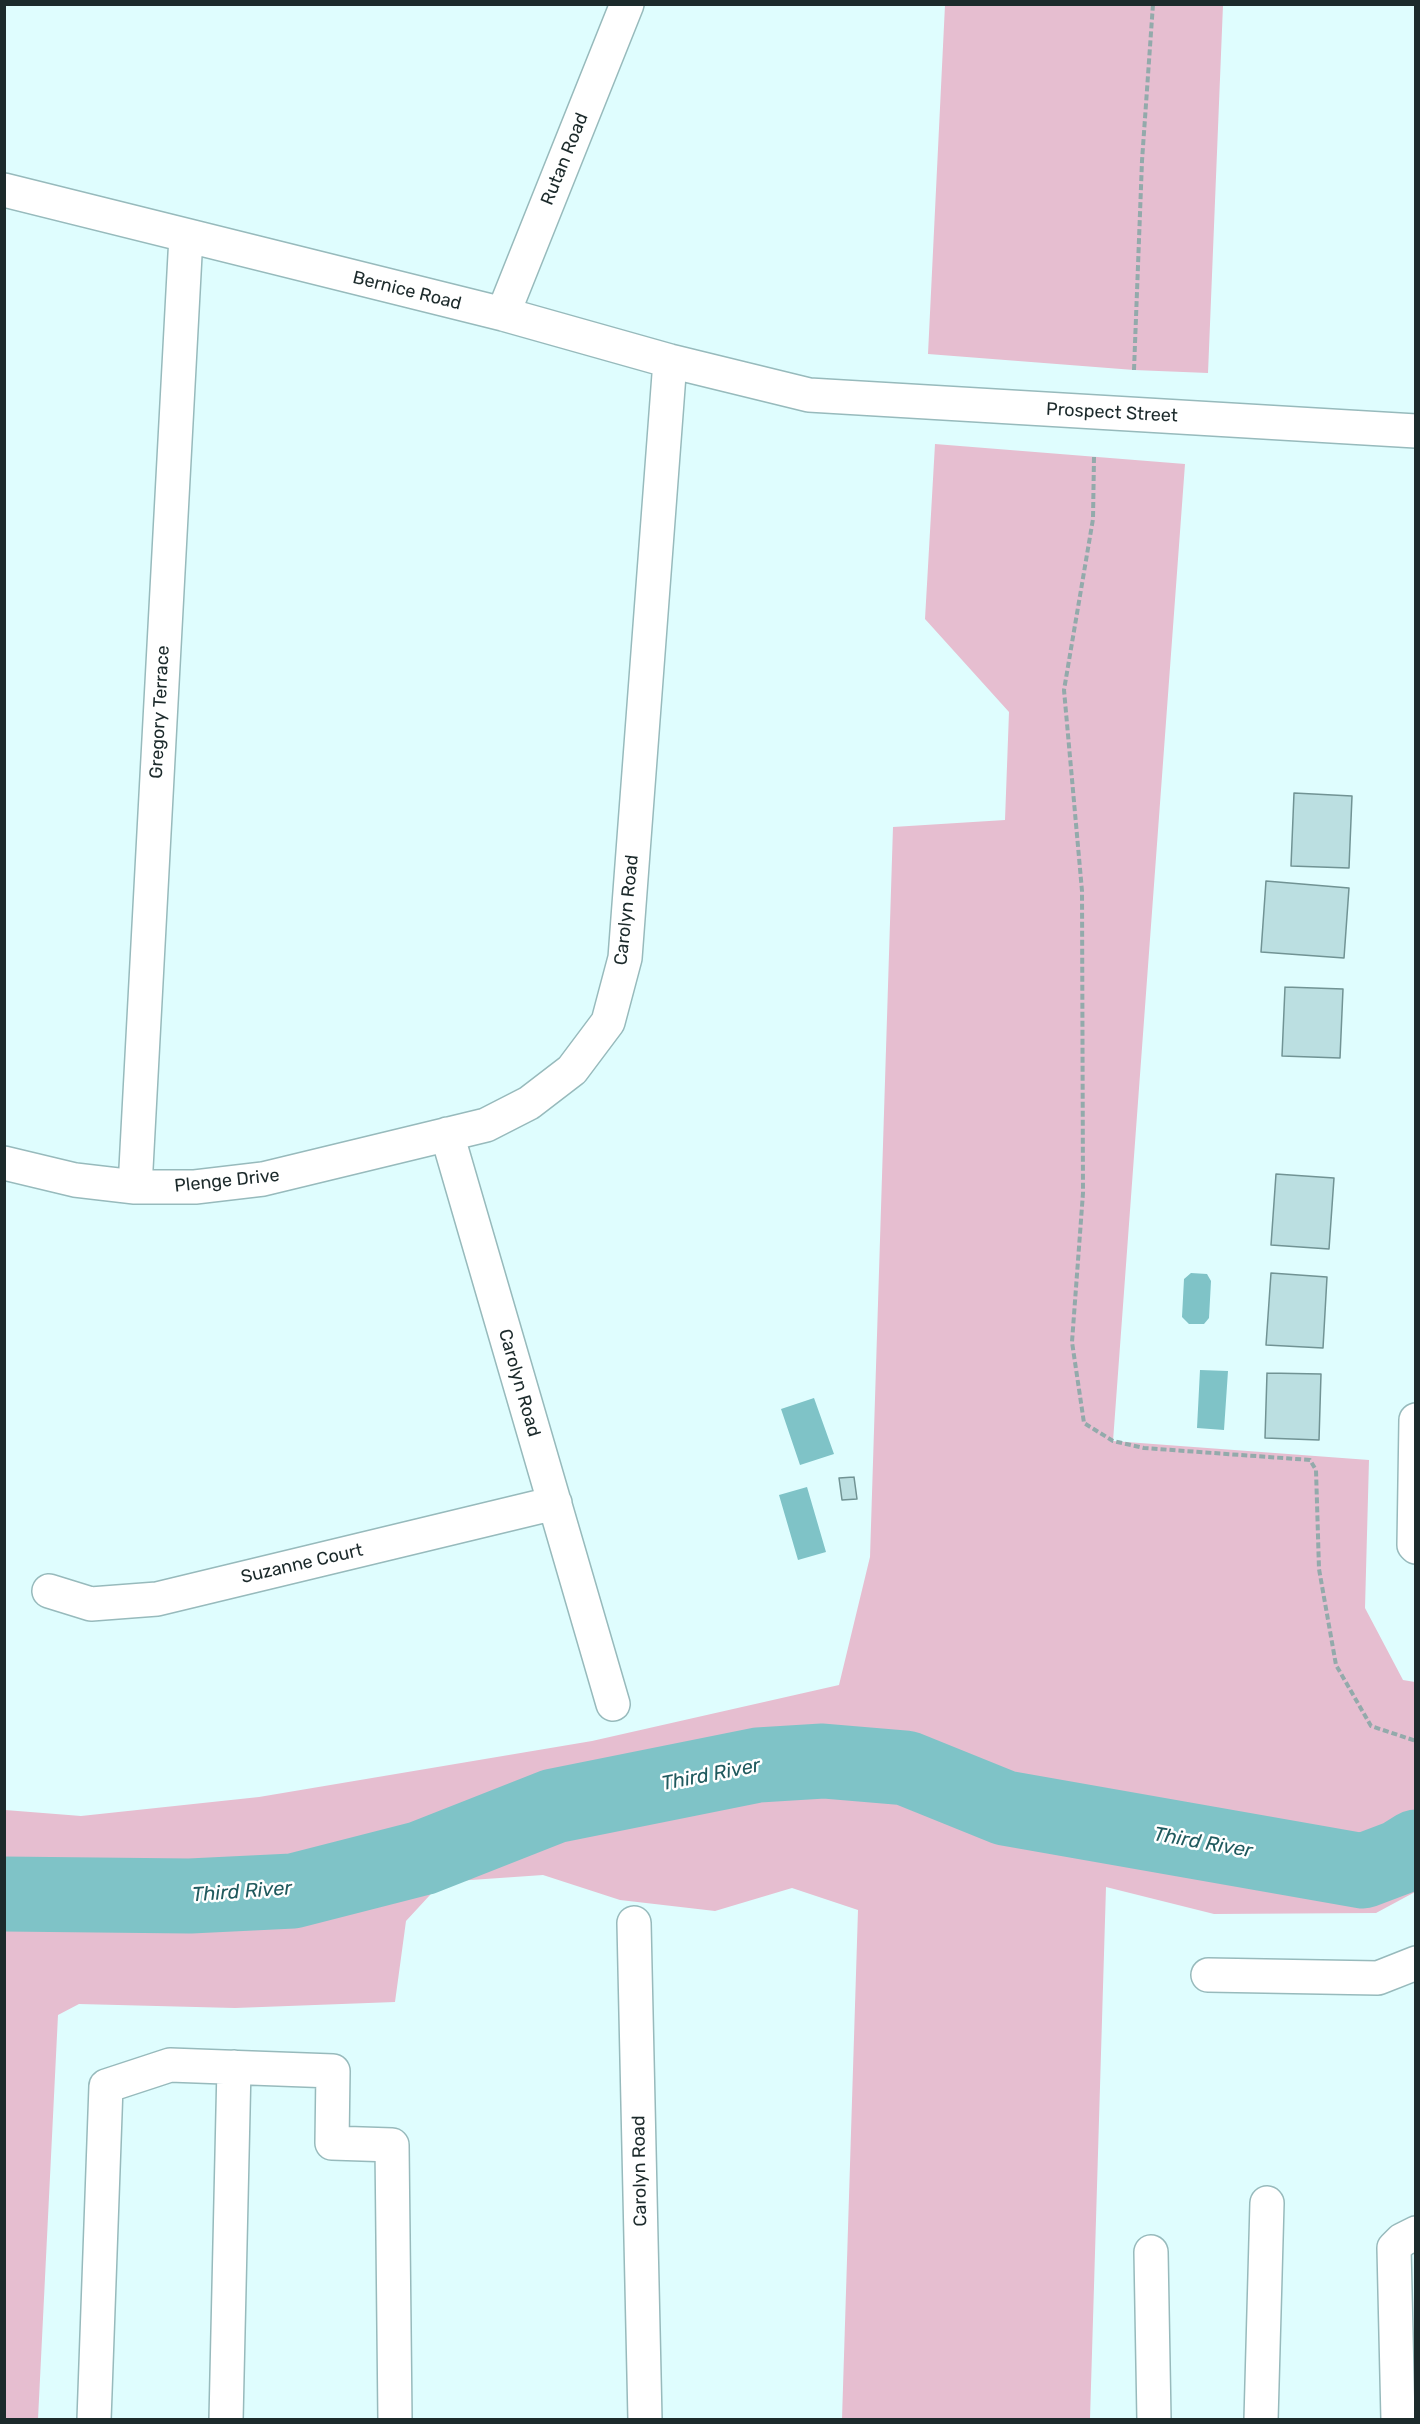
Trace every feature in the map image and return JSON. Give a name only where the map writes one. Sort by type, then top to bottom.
[{"type":"street","name":"Rutan Road","points":[[503,314],[627,4]]},
{"type":"street","name":"Bernice Road","points":[[4,190],[503,314],[670,361],[809,395]]},
{"type":"street","name":"Gregory Terrace","points":[[135,1187],[186,236]]},
{"type":"street","name":"Carolyn Road","points":[[613,1704],[447,1134],[486,1125],[529,1103],[572,1070],[608,1022],[625,958],[670,361]]},
{"type":"street","name":"Prospect Street","points":[[809,395],[1416,431]]},
{"type":"street","name":"Plenge Drive","points":[[4,1163],[75,1180],[135,1187],[195,1187],[263,1179],[447,1134]]},
{"type":"street","points":[[1416,1420],[1414,1545],[1416,1547]]},
{"type":"street","name":"Suzanne Court","points":[[49,1591],[91,1604],[157,1599],[555,1503]]},
{"type":"street","name":"Carolyn Road","points":[[634,1923],[645,2420]]},
{"type":"street","points":[[1208,1975],[1378,1978],[1416,1963]]},
{"type":"street","points":[[94,2420],[106,2086],[170,2065],[333,2071],[332,2143],[392,2145],[395,2420]]},
{"type":"street","points":[[226,2420],[234,2067]]},
{"type":"street","points":[[1261,2420],[1267,2203]]},
{"type":"street","points":[[1398,2420],[1394,2248],[1402,2240],[1416,2233]]},
{"type":"street","points":[[1151,2252],[1154,2420]]},
{"type":"path","points":[[1134,370],[1143,161],[1153,4]]},
{"type":"path","points":[[1094,457],[1093,519],[1064,690],[1082,891],[1083,1193],[1072,1342],[1084,1423],[1113,1441],[1144,1448],[1310,1460],[1316,1470],[1318,1569],[1336,1665],[1371,1726],[1416,1740]]},
{"type":"shaded area","points":[[945,5],[1223,5],[1208,373],[1134,370],[928,354]]},
{"type":"shaded area","points":[[935,444],[1185,464],[1113,1441],[1369,1460],[1365,1608],[1403,1680],[1415,1682],[1415,1892],[1376,1913],[1214,1914],[1106,1887],[1090,2419],[842,2419],[858,1910],[792,1888],[715,1911],[620,1900],[543,1875],[442,1882],[406,1921],[395,2002],[235,2008],[79,2004],[58,2015],[38,2419],[5,2419],[5,1810],[81,1816],[259,1797],[592,1741],[839,1685],[870,1557],[893,827],[1005,820],[1009,712],[925,619]]},
{"type":"water","points":[[1191,1273],[1207,1274],[1211,1281],[1209,1318],[1204,1324],[1189,1324],[1182,1317],[1184,1279]]},
{"type":"water","points":[[1200,1370],[1228,1371],[1224,1430],[1197,1428]]},
{"type":"water","points":[[814,1398],[834,1454],[800,1465],[781,1409]]},
{"type":"water","points":[[807,1487],[826,1552],[798,1560],[779,1495]]},
{"type":"building","points":[[1294,793],[1352,796],[1349,868],[1291,866]]},
{"type":"building","points":[[1266,881],[1349,888],[1344,958],[1261,952]]},
{"type":"building","points":[[1285,987],[1343,989],[1340,1058],[1282,1056]]},
{"type":"building","points":[[1276,1174],[1334,1178],[1329,1249],[1271,1245]]},
{"type":"building","points":[[1271,1273],[1327,1277],[1323,1348],[1266,1345]]},
{"type":"building","points":[[1267,1373],[1321,1374],[1319,1440],[1265,1438]]},
{"type":"building","points":[[854,1477],[857,1499],[842,1500],[839,1478]]},
{"type":"waterway","name":"Third River","points":[[4,1894],[190,1896],[293,1891],[422,1858],[554,1806],[758,1765],[823,1761],[906,1768],[1005,1808],[1363,1871],[1400,1857],[1416,1847]]}]
